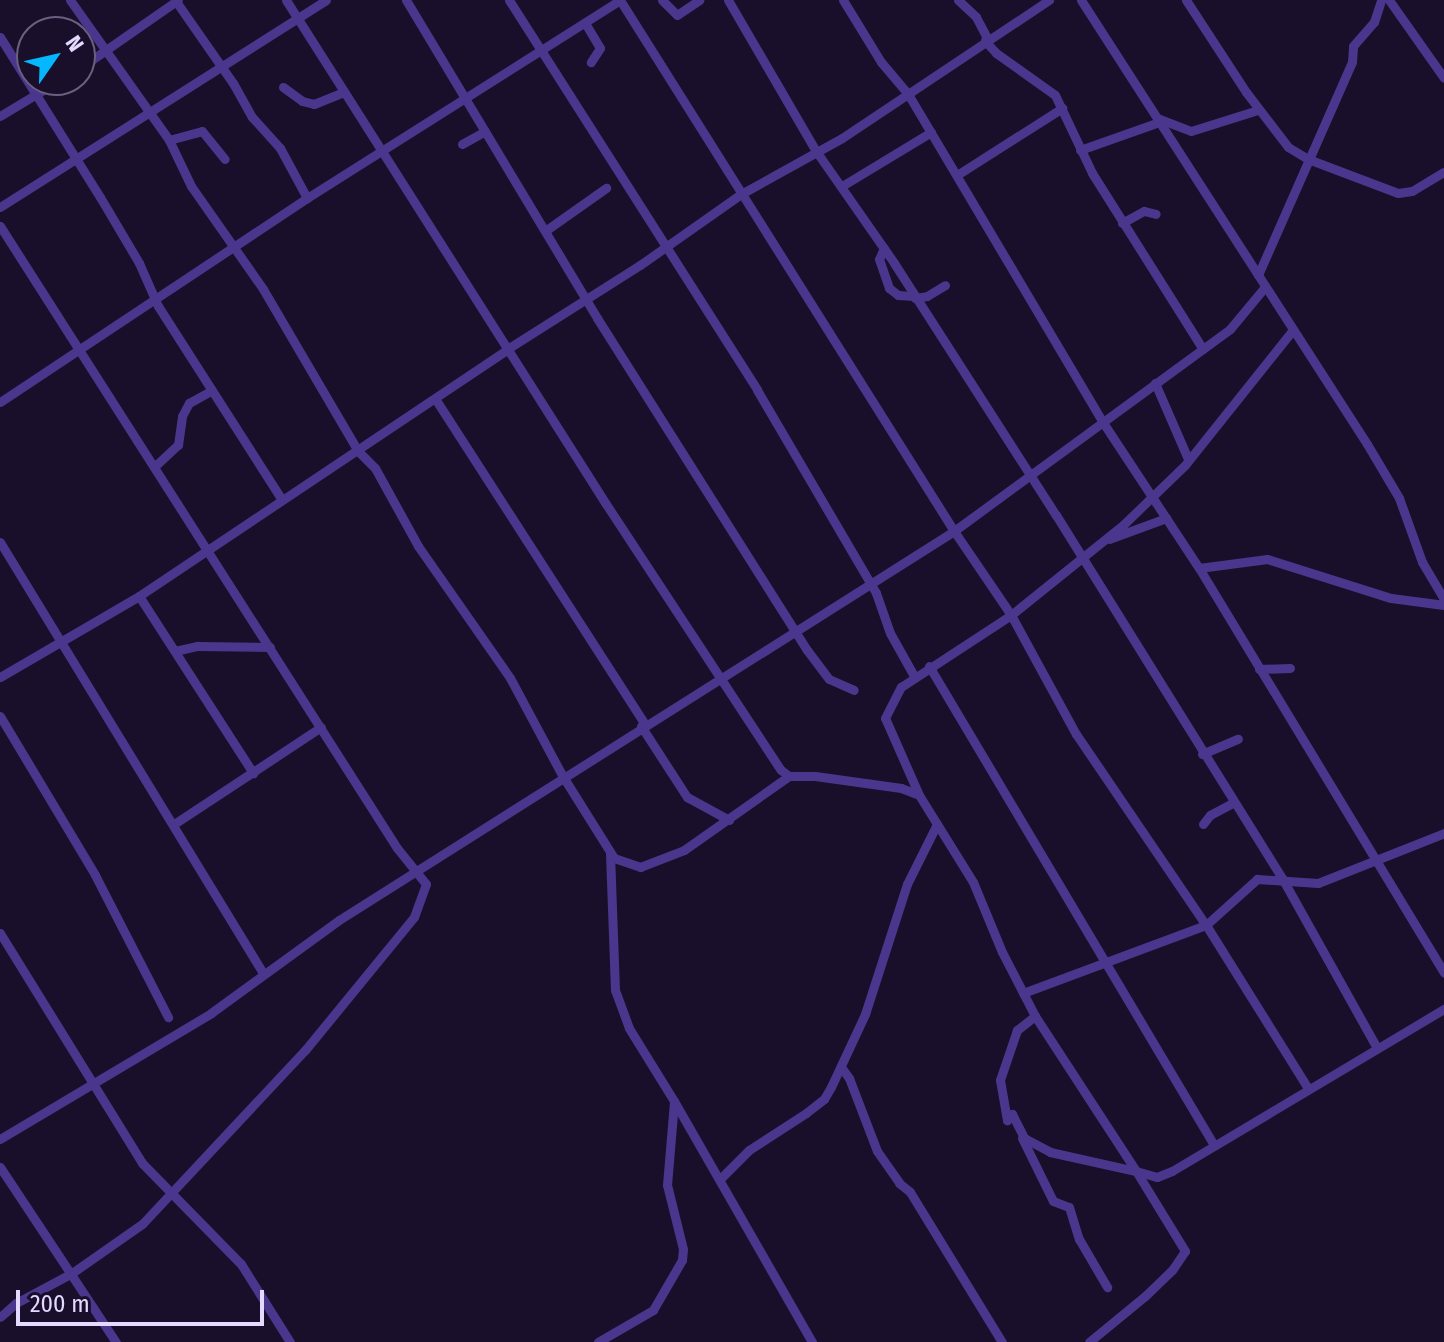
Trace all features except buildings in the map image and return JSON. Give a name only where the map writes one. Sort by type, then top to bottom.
[{"type":"street","points":[[70,0],[169,140],[191,186],[263,289],[358,451],[375,468],[418,546],[510,678],[562,775],[610,853],[622,863],[640,867],[684,850],[789,776]]},
{"type":"street","points":[[96,59],[177,0],[252,117],[280,148],[307,198]]},
{"type":"street","points":[[286,0],[606,504],[778,766],[789,776],[886,786],[919,795]]},
{"type":"street","points":[[0,207],[326,0]]},
{"type":"street","points":[[406,0],[597,318],[794,629],[829,679],[854,690]]},
{"type":"street","points":[[509,0],[544,50],[757,390],[869,582],[890,633],[914,676]]},
{"type":"street","points":[[0,402],[307,198],[620,0],[954,531],[1011,615],[1076,734],[1206,925],[1308,1088]]},
{"type":"street","points":[[662,0],[677,15],[699,0]]},
{"type":"street","points":[[728,0],[816,151],[884,248],[1282,878],[1376,1046]]},
{"type":"street","points":[[843,0],[881,62],[908,94],[1104,424],[1199,568],[1332,783],[1444,973]]},
{"type":"street","points":[[958,0],[976,17],[986,36],[985,41]]},
{"type":"street","points":[[0,677],[64,643],[139,596],[436,400],[509,348],[666,247],[741,194],[908,94],[1049,0]]},
{"type":"street","points":[[1081,0],[1396,493],[1422,562],[1444,602]]},
{"type":"street","points":[[1186,0],[1258,110],[1282,141],[1308,159],[1398,193],[1412,191],[1444,172]]},
{"type":"street","points":[[1258,275],[1352,62],[1354,44],[1374,22],[1381,0]]},
{"type":"street","points":[[1389,0],[1444,78]]},
{"type":"street","points":[[585,23],[600,48],[591,62]]},
{"type":"street","points":[[0,37],[16,65]]},
{"type":"street","points":[[985,41],[1049,89],[1122,223],[1203,349]]},
{"type":"street","points":[[283,87],[302,101],[314,104],[344,92]]},
{"type":"street","points":[[0,116],[31,96]]},
{"type":"street","points":[[34,96],[77,158],[139,263],[155,298],[282,500]]},
{"type":"street","points":[[957,175],[1062,108]]},
{"type":"street","points":[[1080,150],[1158,120],[1191,131],[1258,110]]},
{"type":"street","points":[[169,140],[202,131],[225,159]]},
{"type":"street","points":[[462,144],[485,131]]},
{"type":"street","points":[[842,186],[931,132]]},
{"type":"street","points":[[545,231],[606,188]]},
{"type":"street","points":[[1122,223],[1144,211],[1156,214]]},
{"type":"street","points":[[0,226],[397,848],[419,872],[425,891],[414,917],[305,1050],[142,1224],[72,1273],[16,1303],[0,1317]]},
{"type":"street","points":[[884,248],[879,259],[889,288],[898,295],[927,296],[945,285]]},
{"type":"street","points":[[0,1139],[211,1013],[339,920],[419,872],[562,775],[954,531],[1230,329],[1265,287]]},
{"type":"street","points":[[1089,1342],[1145,1296],[1185,1254],[1182,1241],[1035,1016],[973,882],[919,795],[885,718],[894,696],[914,676],[1011,615],[1152,498],[1188,459],[1292,331]]},
{"type":"street","points":[[1155,383],[1188,459]]},
{"type":"street","points":[[154,467],[178,445],[184,410],[193,400],[212,390]]},
{"type":"street","points":[[436,400],[687,797],[729,820]]},
{"type":"street","points":[[1103,540],[1125,536],[1166,518]]},
{"type":"street","points":[[0,542],[4,561],[64,643],[125,749],[263,973]]},
{"type":"street","points":[[1199,568],[1267,559],[1391,598],[1444,602]]},
{"type":"street","points":[[139,596],[253,773]]},
{"type":"street","points":[[175,651],[197,646],[270,647]]},
{"type":"street","points":[[929,666],[1214,1145]]},
{"type":"street","points":[[1259,669],[1290,668]]},
{"type":"street","points":[[0,716],[95,875],[168,1017]]},
{"type":"street","points":[[174,824],[321,727]]},
{"type":"street","points":[[1202,754],[1238,739]]},
{"type":"street","points":[[1203,824],[1210,815],[1233,803]]},
{"type":"street","points":[[720,1179],[749,1150],[824,1099],[865,1014],[907,884],[937,824]]},
{"type":"street","points":[[1023,993],[1206,925],[1257,879],[1282,878],[1318,883],[1444,833]]},
{"type":"street","points":[[610,853],[615,990],[629,1028],[720,1179],[812,1342]]},
{"type":"street","points":[[0,933],[142,1163],[241,1264],[263,1294],[290,1342]]},
{"type":"street","points":[[1012,1114],[1024,1138],[1050,1152],[1157,1177],[1376,1046],[1444,1009]]},
{"type":"street","points":[[1012,1114],[1007,1120],[1000,1080],[1017,1030],[1035,1016]]},
{"type":"street","points":[[841,1067],[849,1078],[877,1151],[899,1183],[910,1192],[1002,1342]]},
{"type":"street","points":[[598,1342],[653,1310],[682,1260],[683,1244],[667,1185],[674,1101]]},
{"type":"street","points":[[1012,1114],[1053,1201],[1069,1207],[1079,1239],[1107,1287]]},
{"type":"street","points":[[0,1167],[116,1342]]}]
